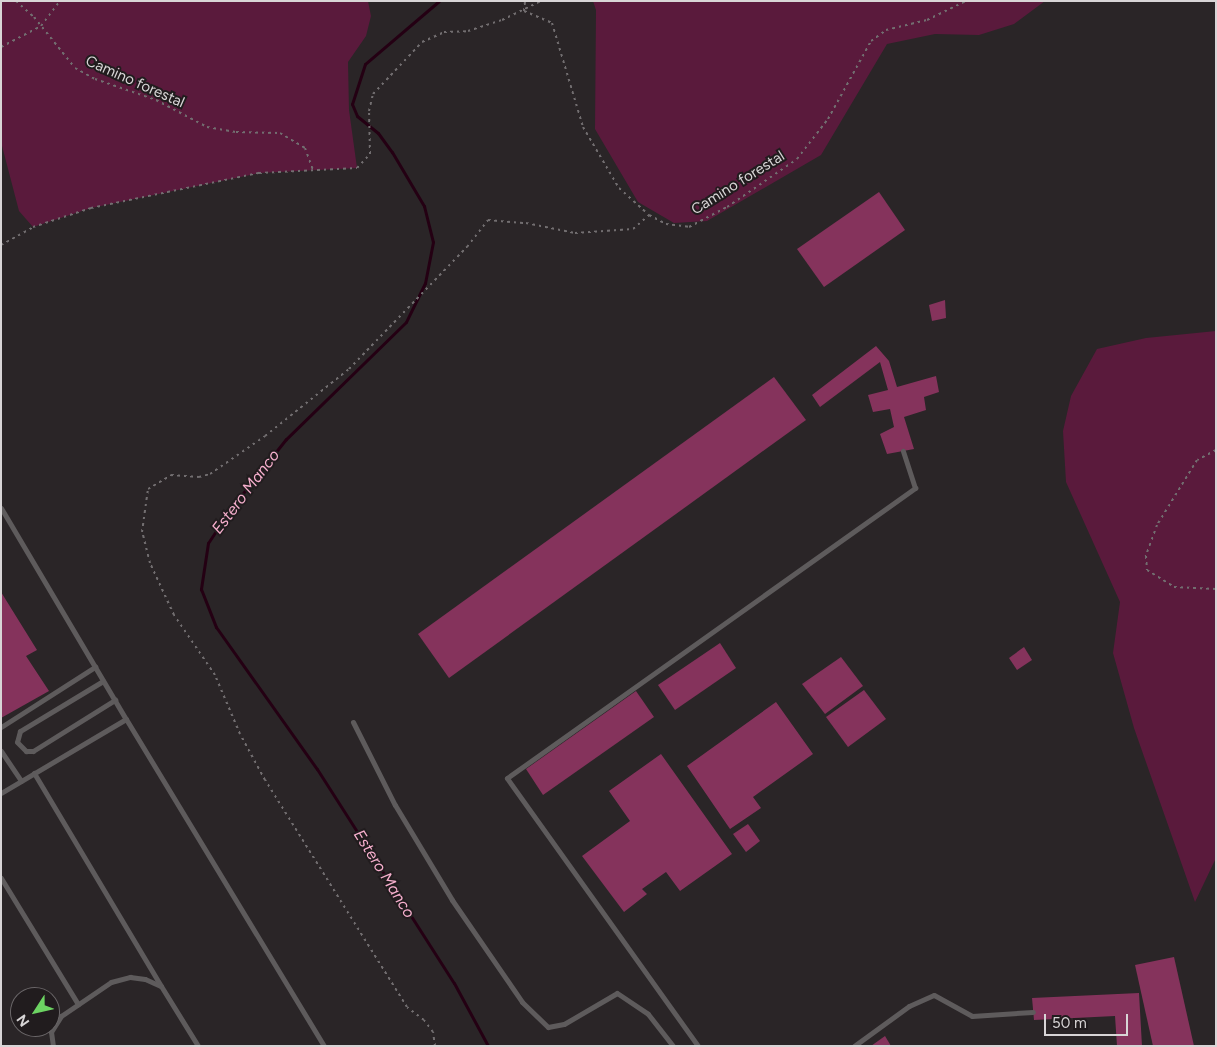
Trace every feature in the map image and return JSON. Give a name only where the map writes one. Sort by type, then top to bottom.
[{"type":"lane","points":[[698,1046],[507,778],[915,488],[903,451]]},
{"type":"lane","points":[[1,508],[103,681],[324,1046]]},
{"type":"lane","points":[[1,727],[95,667]]},
{"type":"lane","points":[[103,681],[20,731],[16,742],[26,751],[33,751],[115,700]]},
{"type":"lane","points":[[1,793],[126,719]]},
{"type":"lane","points":[[353,722],[395,805],[437,876],[522,1002],[548,1027],[564,1024],[617,993],[648,1014],[673,1046]]},
{"type":"lane","points":[[1,751],[21,781]]},
{"type":"lane","points":[[34,774],[198,1046]]},
{"type":"lane","points":[[1,878],[78,1004]]},
{"type":"lane","points":[[54,1046],[51,1032],[61,1016],[120,978],[146,978],[161,986]]},
{"type":"lane","points":[[854,1046],[909,1006],[934,995],[972,1016],[1033,1012]]},
{"type":"path","name":"Camino forestal","points":[[16,1],[75,68],[95,79],[156,100],[207,127],[236,132],[280,133],[305,148],[313,170]]},
{"type":"path","points":[[1,47],[40,26],[60,1]]},
{"type":"path","points":[[524,11],[525,1]]},
{"type":"path","points":[[1,245],[33,227],[91,208],[259,173],[357,168],[370,154],[369,122],[373,94],[422,42],[444,32],[468,31],[524,11],[541,1]]},
{"type":"path","name":"Camino forestal","points":[[524,11],[552,23],[583,127],[619,188],[649,215],[666,224],[689,227],[727,206],[797,159],[813,140],[861,63],[871,41],[886,30],[927,20],[966,1]]},
{"type":"path","points":[[436,1046],[432,1032],[424,1020],[407,1007],[265,780],[240,734],[215,675],[162,590],[142,532],[148,489],[171,475],[199,477],[227,464],[349,370],[420,297],[488,220],[526,223],[575,233],[633,229],[649,215]]},
{"type":"path","points":[[1216,450],[1197,460],[1157,526],[1146,556],[1147,570],[1174,587],[1216,589]]},
{"type":"shaded area","points":[[1,1],[368,1],[371,16],[366,36],[348,62],[349,110],[357,168],[259,173],[91,208],[33,227],[19,211],[1,142]]},
{"type":"shaded area","points":[[593,1],[1045,1],[1014,24],[979,35],[935,34],[887,44],[821,155],[707,221],[674,223],[638,202],[595,129],[596,10]]},
{"type":"shaded area","points":[[1216,331],[1216,858],[1195,902],[1134,728],[1113,653],[1120,602],[1066,482],[1063,431],[1071,396],[1097,349],[1146,338]]},
{"type":"building","points":[[879,192],[905,230],[824,287],[797,249]]},
{"type":"building","points":[[945,300],[946,318],[932,321],[929,305]]},
{"type":"building","points":[[876,346],[889,361],[897,387],[936,376],[939,392],[924,397],[926,410],[904,417],[914,449],[887,454],[880,434],[894,427],[890,409],[873,412],[868,395],[888,390],[880,362],[820,407],[812,395]]},
{"type":"building","points":[[774,377],[806,420],[449,678],[418,634]]},
{"type":"building","points":[[1,592],[37,650],[26,656],[49,691],[1,718]]},
{"type":"building","points":[[720,643],[736,668],[675,710],[658,685]]},
{"type":"building","points":[[1024,647],[1032,660],[1017,670],[1009,658]]},
{"type":"building","points":[[841,657],[863,686],[825,714],[802,684]]},
{"type":"building","points":[[864,690],[886,719],[848,747],[826,717]]},
{"type":"building","points":[[636,691],[654,717],[543,795],[526,769]]},
{"type":"building","points":[[776,702],[813,754],[753,797],[761,808],[730,829],[687,766]]},
{"type":"building","points":[[661,754],[732,854],[680,891],[666,872],[642,889],[647,894],[624,912],[582,856],[630,821],[609,791]]},
{"type":"building","points":[[748,824],[760,841],[746,852],[733,834]]},
{"type":"building","points":[[1174,957],[1194,1046],[1153,1046],[1135,965]]},
{"type":"building","points":[[1139,993],[1142,1046],[1117,1046],[1115,1016],[1034,1020],[1032,998]]},
{"type":"building","points":[[885,1036],[891,1046],[871,1046]]},
{"type":"waterway","name":"Estero Manco","points":[[439,1],[365,64],[352,104],[357,116],[378,133],[392,152],[424,206],[433,242],[425,283],[406,322],[286,439],[232,507],[208,543],[201,589],[216,627],[317,769],[454,983],[488,1046]]}]
